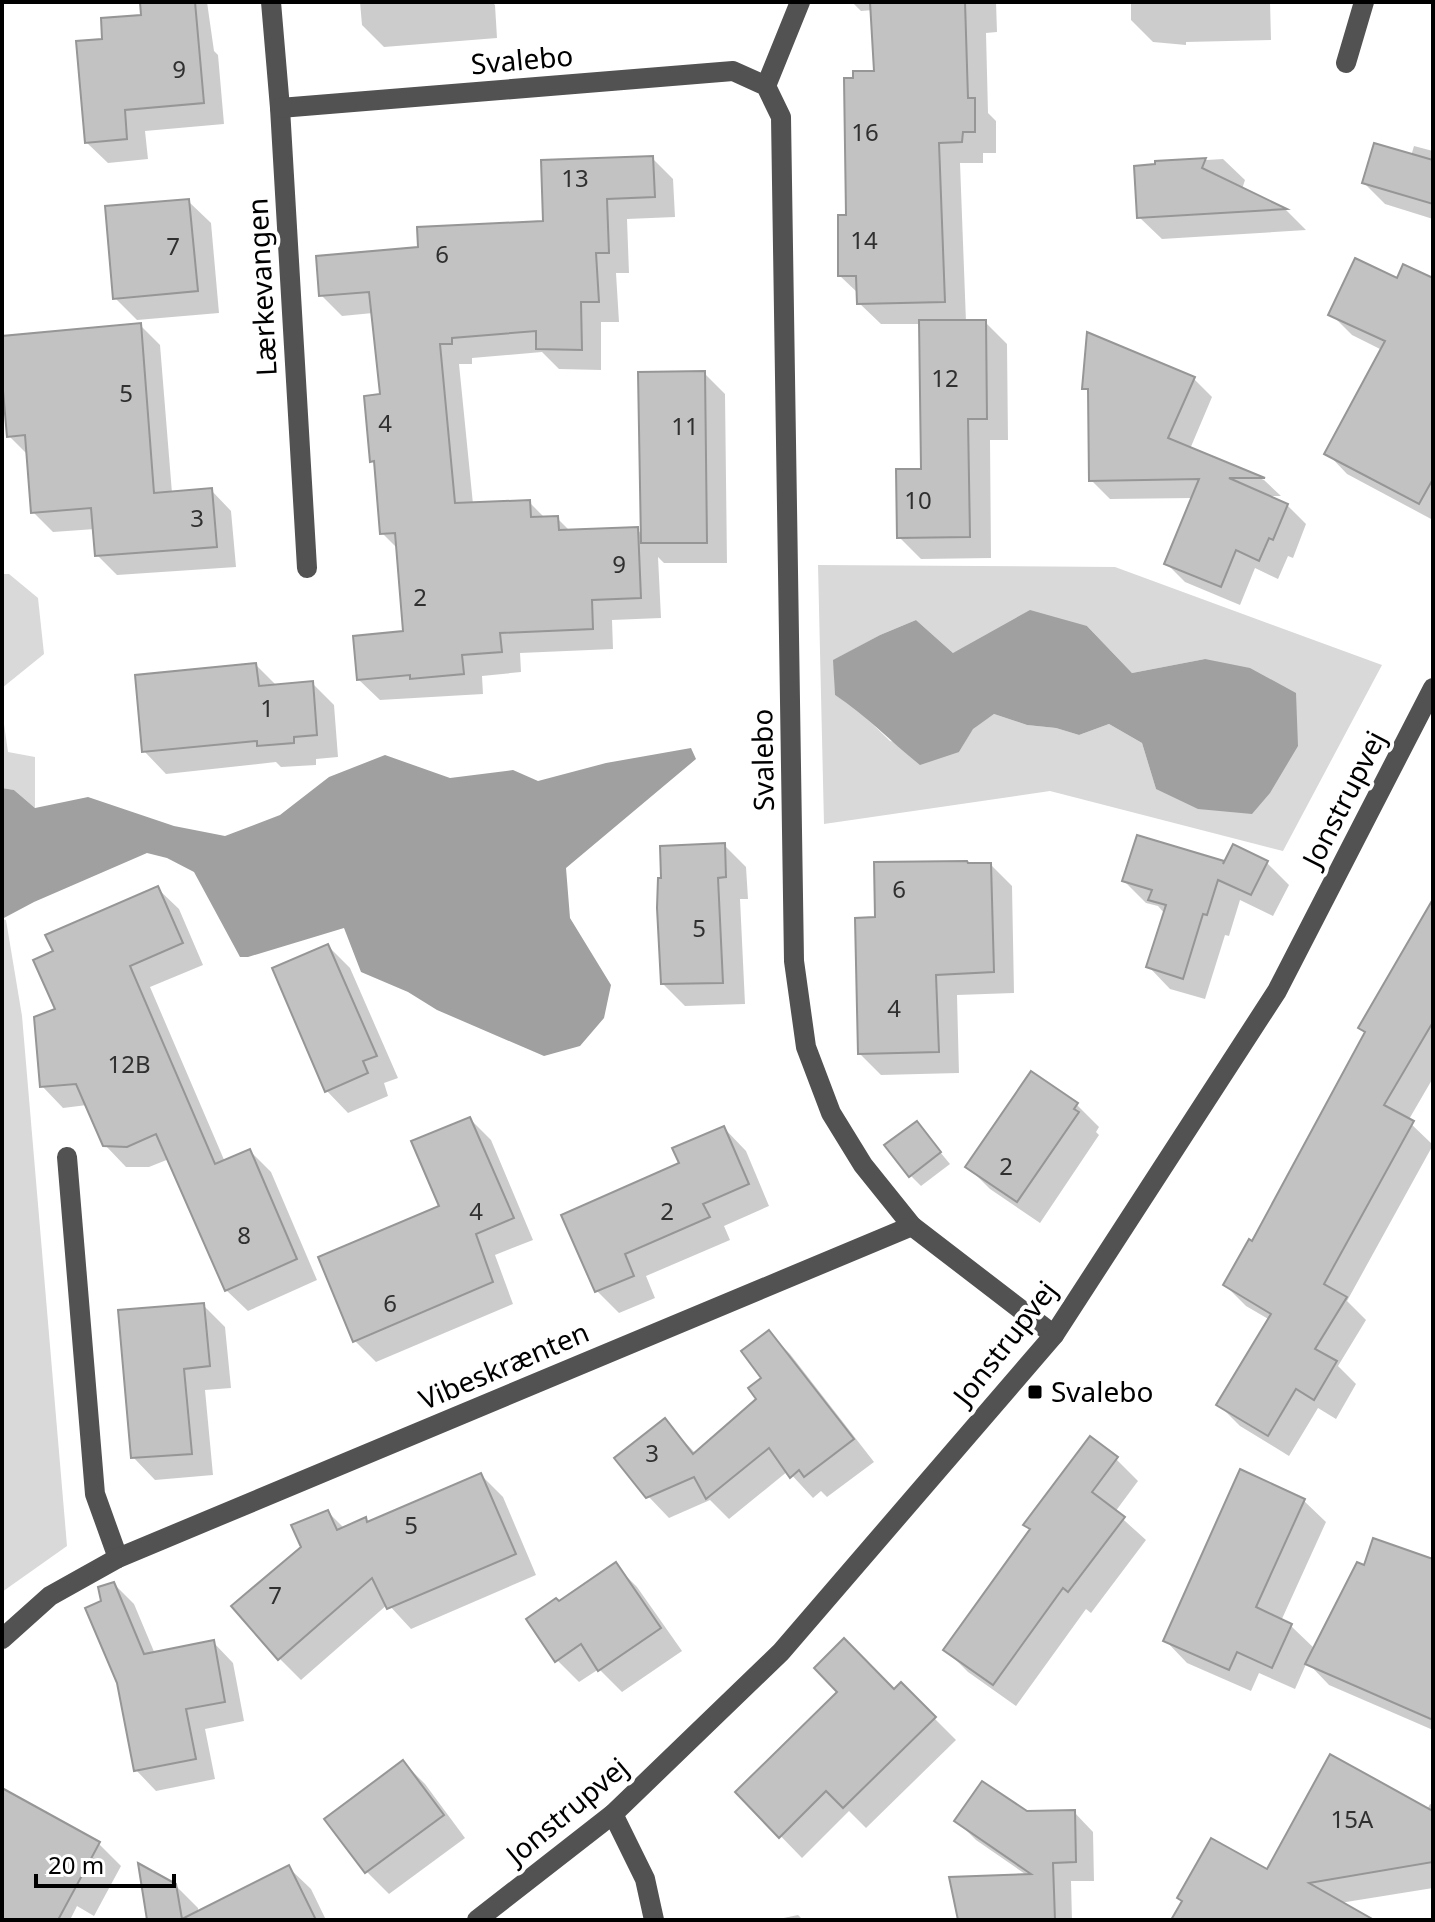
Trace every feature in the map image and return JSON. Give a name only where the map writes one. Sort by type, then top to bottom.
[{"type":"street","name":"Lærkevangen","points":[[271,2],[307,568]]},
{"type":"street","points":[[766,86],[800,2]]},
{"type":"street","points":[[1346,63],[1364,2]]},
{"type":"street","name":"Svalebo","points":[[280,108],[733,71],[766,86],[781,117],[794,961],[806,1047],[831,1113],[863,1165],[912,1226],[1054,1335]]},
{"type":"street","name":"Jonstrupvej","points":[[477,1920],[613,1814],[781,1652],[1054,1335],[1277,991],[1433,688]]},
{"type":"street","points":[[67,1157],[95,1494],[118,1558]]},
{"type":"street","name":"Vibeskrænten","points":[[2,1639],[50,1596],[118,1558],[912,1226]]},
{"type":"street","points":[[613,1814],[645,1879],[654,1920]]},
{"type":"shaded area","points":[[818,565],[1115,567],[1382,665],[1283,851],[1050,791],[824,824]],"holes":[[[916,620],[953,653],[1087,626],[1132,673],[1205,659],[1156,789],[1142,743],[1109,724],[1079,735],[1056,728],[1027,725],[994,714],[973,728],[959,752],[890,741],[857,709],[835,695],[834,660]]]},
{"type":"shaded area","points":[[2,574],[9,574],[38,598],[44,654],[2,688]]},
{"type":"shaded area","points":[[1030,610],[1087,626],[1132,673],[1205,659],[1250,668],[1296,693],[1298,746],[1270,793],[1252,814],[1198,809],[1156,789],[1142,743],[1109,724],[1079,735],[1056,728],[1027,725],[994,714],[973,729],[959,752],[920,765],[835,695],[833,660],[880,635],[916,620],[953,653]]},
{"type":"shaded area","points":[[2,710],[8,752],[35,757],[35,808],[14,790],[2,788]]},
{"type":"shaded area","points":[[691,748],[696,759],[566,868],[570,918],[611,985],[604,1018],[580,1046],[544,1056],[437,1010],[408,992],[361,972],[344,928],[240,957],[194,872],[167,858],[147,853],[2,919],[2,788],[14,790],[35,808],[88,797],[174,826],[225,836],[280,815],[329,777],[385,755],[450,778],[513,770],[538,781],[606,763]]},
{"type":"shaded area","points":[[2,919],[6,920],[22,1016],[67,1546],[2,1592]]},
{"type":"building","points":[[140,2],[195,2],[204,103],[125,110],[127,139],[85,143],[76,41],[102,39],[101,18],[141,15]]},
{"type":"building","points":[[870,2],[965,2],[968,98],[975,98],[975,132],[963,132],[962,142],[939,143],[945,302],[857,304],[856,276],[838,276],[838,215],[846,215],[844,78],[853,78],[853,71],[874,71]]},
{"type":"building","points":[[1374,143],[1433,160],[1433,204],[1362,183]]},
{"type":"building","points":[[653,156],[655,197],[607,199],[609,253],[596,253],[599,302],[581,302],[582,350],[536,349],[536,331],[452,338],[452,344],[440,344],[455,503],[530,500],[531,517],[558,516],[559,530],[638,527],[641,598],[592,600],[593,629],[500,633],[502,652],[462,655],[464,674],[357,680],[353,636],[403,631],[395,533],[380,534],[374,461],[370,462],[364,396],[380,394],[369,292],[319,296],[316,256],[418,247],[417,227],[543,221],[541,160]]},
{"type":"building","points":[[1206,158],[1202,168],[1287,209],[1137,218],[1134,166],[1155,164],[1155,161]]},
{"type":"building","points":[[189,199],[198,291],[113,299],[105,206]]},
{"type":"building","points":[[1355,258],[1397,278],[1403,264],[1433,278],[1433,479],[1419,504],[1324,454],[1385,341],[1328,315]]},
{"type":"building","points":[[919,320],[986,320],[987,419],[968,419],[970,537],[897,538],[896,469],[921,469]]},
{"type":"building","points":[[141,323],[154,493],[212,488],[217,547],[95,556],[91,508],[31,513],[25,435],[7,437],[2,336]]},
{"type":"building","points":[[1087,332],[1195,377],[1168,438],[1265,478],[1229,478],[1288,504],[1273,540],[1269,538],[1259,561],[1236,550],[1221,587],[1164,564],[1199,479],[1089,481],[1088,389],[1082,389]]},
{"type":"building","points":[[705,371],[707,543],[641,543],[638,372]]},
{"type":"building","points":[[256,663],[259,686],[313,681],[317,735],[294,737],[294,743],[257,746],[257,741],[142,752],[135,675]]},
{"type":"building","points":[[1137,835],[1224,861],[1223,864],[1233,844],[1268,861],[1251,895],[1218,880],[1207,915],[1203,914],[1183,979],[1146,967],[1166,905],[1148,900],[1152,890],[1122,881]]},
{"type":"building","points":[[725,843],[726,877],[718,878],[723,983],[661,984],[657,908],[658,878],[661,878],[660,846]]},
{"type":"building","points":[[874,862],[991,863],[994,972],[936,975],[939,1052],[858,1054],[855,918],[875,917]]},
{"type":"building","points":[[158,886],[183,943],[130,966],[215,1164],[250,1149],[297,1259],[225,1291],[156,1134],[127,1147],[103,1146],[76,1084],[40,1087],[34,1017],[55,1009],[33,960],[53,951],[45,935]]},
{"type":"building","points":[[1433,899],[1433,1022],[1384,1105],[1414,1121],[1324,1284],[1347,1297],[1315,1349],[1337,1361],[1314,1400],[1296,1389],[1268,1436],[1216,1405],[1271,1314],[1223,1285],[1249,1239],[1252,1241],[1365,1032],[1358,1028]]},
{"type":"building","points":[[328,944],[377,1056],[363,1061],[368,1073],[325,1092],[272,968]]},
{"type":"building","points":[[1031,1071],[1078,1103],[1074,1109],[1079,1112],[1017,1202],[965,1167]]},
{"type":"building","points":[[470,1117],[514,1218],[476,1234],[493,1282],[353,1342],[318,1257],[439,1206],[411,1141]]},
{"type":"building","points":[[917,1121],[941,1152],[909,1177],[884,1145]]},
{"type":"building","points":[[724,1126],[749,1184],[703,1204],[710,1217],[625,1254],[634,1276],[595,1292],[561,1215],[679,1163],[672,1148]]},
{"type":"building","points":[[204,1303],[210,1366],[184,1369],[192,1454],[131,1458],[118,1310]]},
{"type":"building","points":[[769,1330],[854,1439],[804,1477],[799,1470],[790,1478],[769,1448],[706,1499],[694,1477],[646,1498],[614,1458],[665,1418],[693,1454],[756,1399],[748,1388],[761,1378],[741,1351]]},
{"type":"building","points":[[1090,1436],[1118,1457],[1092,1492],[1125,1517],[1068,1592],[1063,1588],[993,1685],[943,1650],[1030,1529],[1023,1525]]},
{"type":"building","points":[[1240,1469],[1305,1499],[1256,1607],[1292,1624],[1272,1668],[1237,1652],[1229,1670],[1163,1641]]},
{"type":"building","points":[[481,1473],[516,1554],[387,1609],[372,1578],[278,1660],[231,1606],[301,1547],[291,1525],[328,1510],[337,1530],[366,1517],[367,1522]]},
{"type":"building","points":[[1373,1538],[1433,1559],[1433,1720],[1305,1664],[1357,1562],[1364,1565]]},
{"type":"building","points":[[616,1562],[661,1628],[598,1671],[581,1644],[555,1662],[526,1619],[556,1598],[559,1601]]},
{"type":"building","points":[[114,1582],[144,1654],[214,1640],[225,1702],[186,1709],[196,1759],[134,1771],[117,1683],[85,1608],[101,1601],[98,1587]]},
{"type":"building","points":[[844,1638],[894,1689],[901,1682],[936,1717],[843,1808],[826,1791],[779,1838],[735,1792],[837,1692],[814,1668]]},
{"type":"building","points":[[1330,1754],[1433,1811],[1433,1862],[1309,1883],[1374,1920],[1171,1920],[1182,1901],[1177,1898],[1211,1838],[1267,1869]]},
{"type":"building","points":[[403,1760],[444,1815],[365,1873],[324,1819]]},
{"type":"building","points":[[982,1781],[1027,1811],[1075,1810],[1076,1862],[1053,1863],[1055,1920],[958,1920],[949,1877],[1031,1874],[954,1821]]},
{"type":"building","points":[[2,1788],[100,1842],[58,1920],[2,1920]]},
{"type":"building","points":[[138,1863],[176,1884],[182,1919],[289,1865],[316,1920],[147,1920]]},
{"type":"place","name":"Svalebo","points":[[1035,1392]]}]
